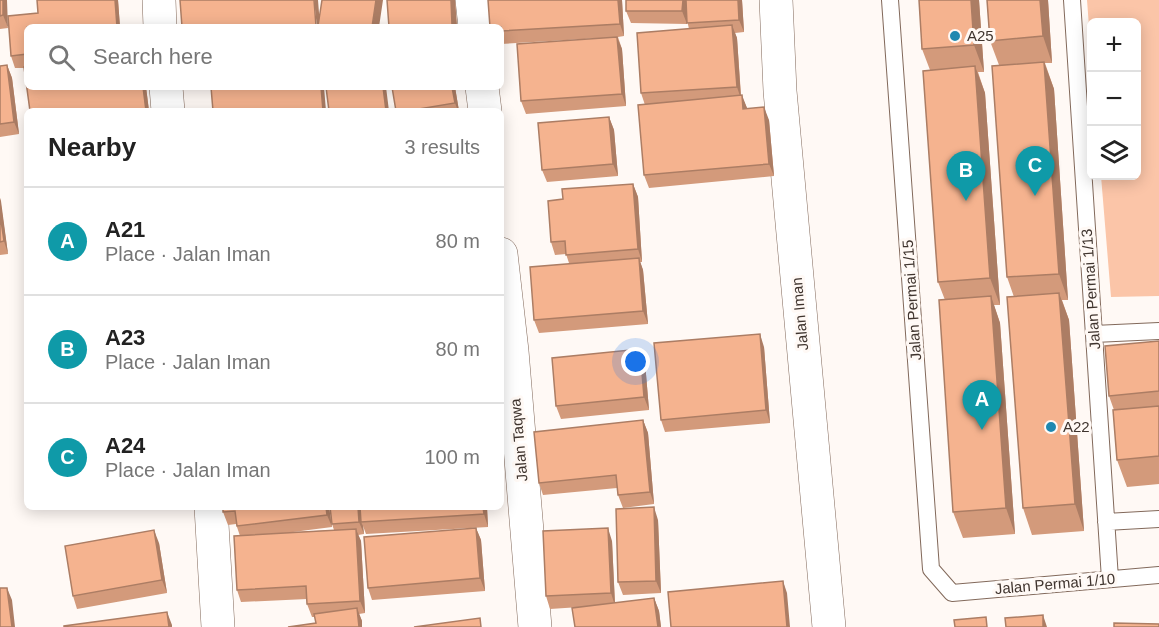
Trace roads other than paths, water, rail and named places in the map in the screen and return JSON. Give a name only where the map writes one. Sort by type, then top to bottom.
[{"type":"street","points":[[159,0],[160,24]]},
{"type":"street","points":[[472,0],[475,24]]},
{"type":"street","name":"Jalan Iman","points":[[776,0],[780,92],[829,627]]},
{"type":"street","points":[[166,90],[168,108]]},
{"type":"street","points":[[482,90],[485,108]]},
{"type":"street","name":"Jalan Taqwa","points":[[504,281],[535,627]]},
{"type":"street","points":[[211,510],[218,627]]},
{"type":"lane","name":"Jalan Permai 1/15","points":[[890,0],[931,569],[952,593]]},
{"type":"lane","name":"Jalan Permai 1/13","points":[[1072,0],[1110,579]]},
{"type":"lane","points":[[1094,334],[1159,331]]},
{"type":"lane","points":[[1106,522],[1159,519]]},
{"type":"lane","name":"Jalan Permai 1/10","points":[[952,593],[1159,575]]},
{"type":"place","name":"A25","points":[[955,36]]},
{"type":"place","name":"A24","points":[[1035,196]]},
{"type":"place","name":"A23","points":[[966,201]]},
{"type":"place","name":"A22","points":[[1051,427]]},
{"type":"place","name":"A21","points":[[982,430]]}]
